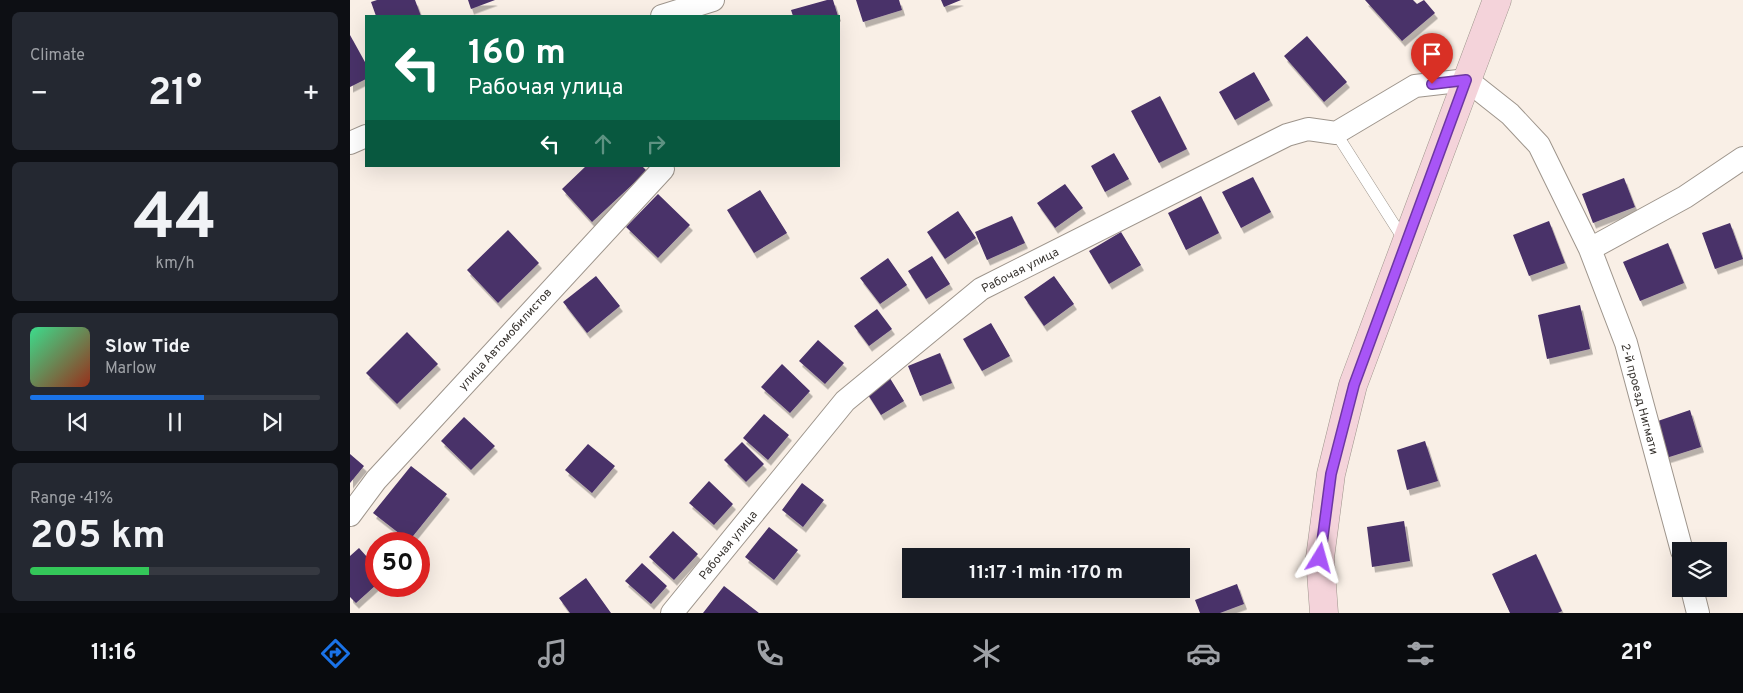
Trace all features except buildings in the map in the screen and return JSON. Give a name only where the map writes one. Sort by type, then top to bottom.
[{"type":"main road","points":[[1324,613],[1320,558],[1331,474],[1354,385],[1405,242],[1497,0]]},
{"type":"street","points":[[665,15],[713,0]]},
{"type":"street","points":[[1336,133],[1415,86],[1466,80]]},
{"type":"street","name":"2-й проезд Нигмати","points":[[1466,80],[1510,114],[1539,144],[1590,249],[1626,343],[1680,542]]},
{"type":"street","name":"Рабочая улица","points":[[672,613],[845,401],[981,289],[1287,136],[1308,129],[1336,133]]},
{"type":"street","points":[[350,143],[365,136]]},
{"type":"street","points":[[1590,249],[1685,197],[1743,158]]},
{"type":"street","name":"улица Автомобилистов","points":[[350,515],[376,480],[663,169],[662,167]]},
{"type":"street","points":[[1694,597],[1698,613]]},
{"type":"lane","points":[[1336,133],[1405,242]]},
{"type":"route","points":[[1320,558],[1331,474],[1354,385],[1466,80],[1432,84]]}]
